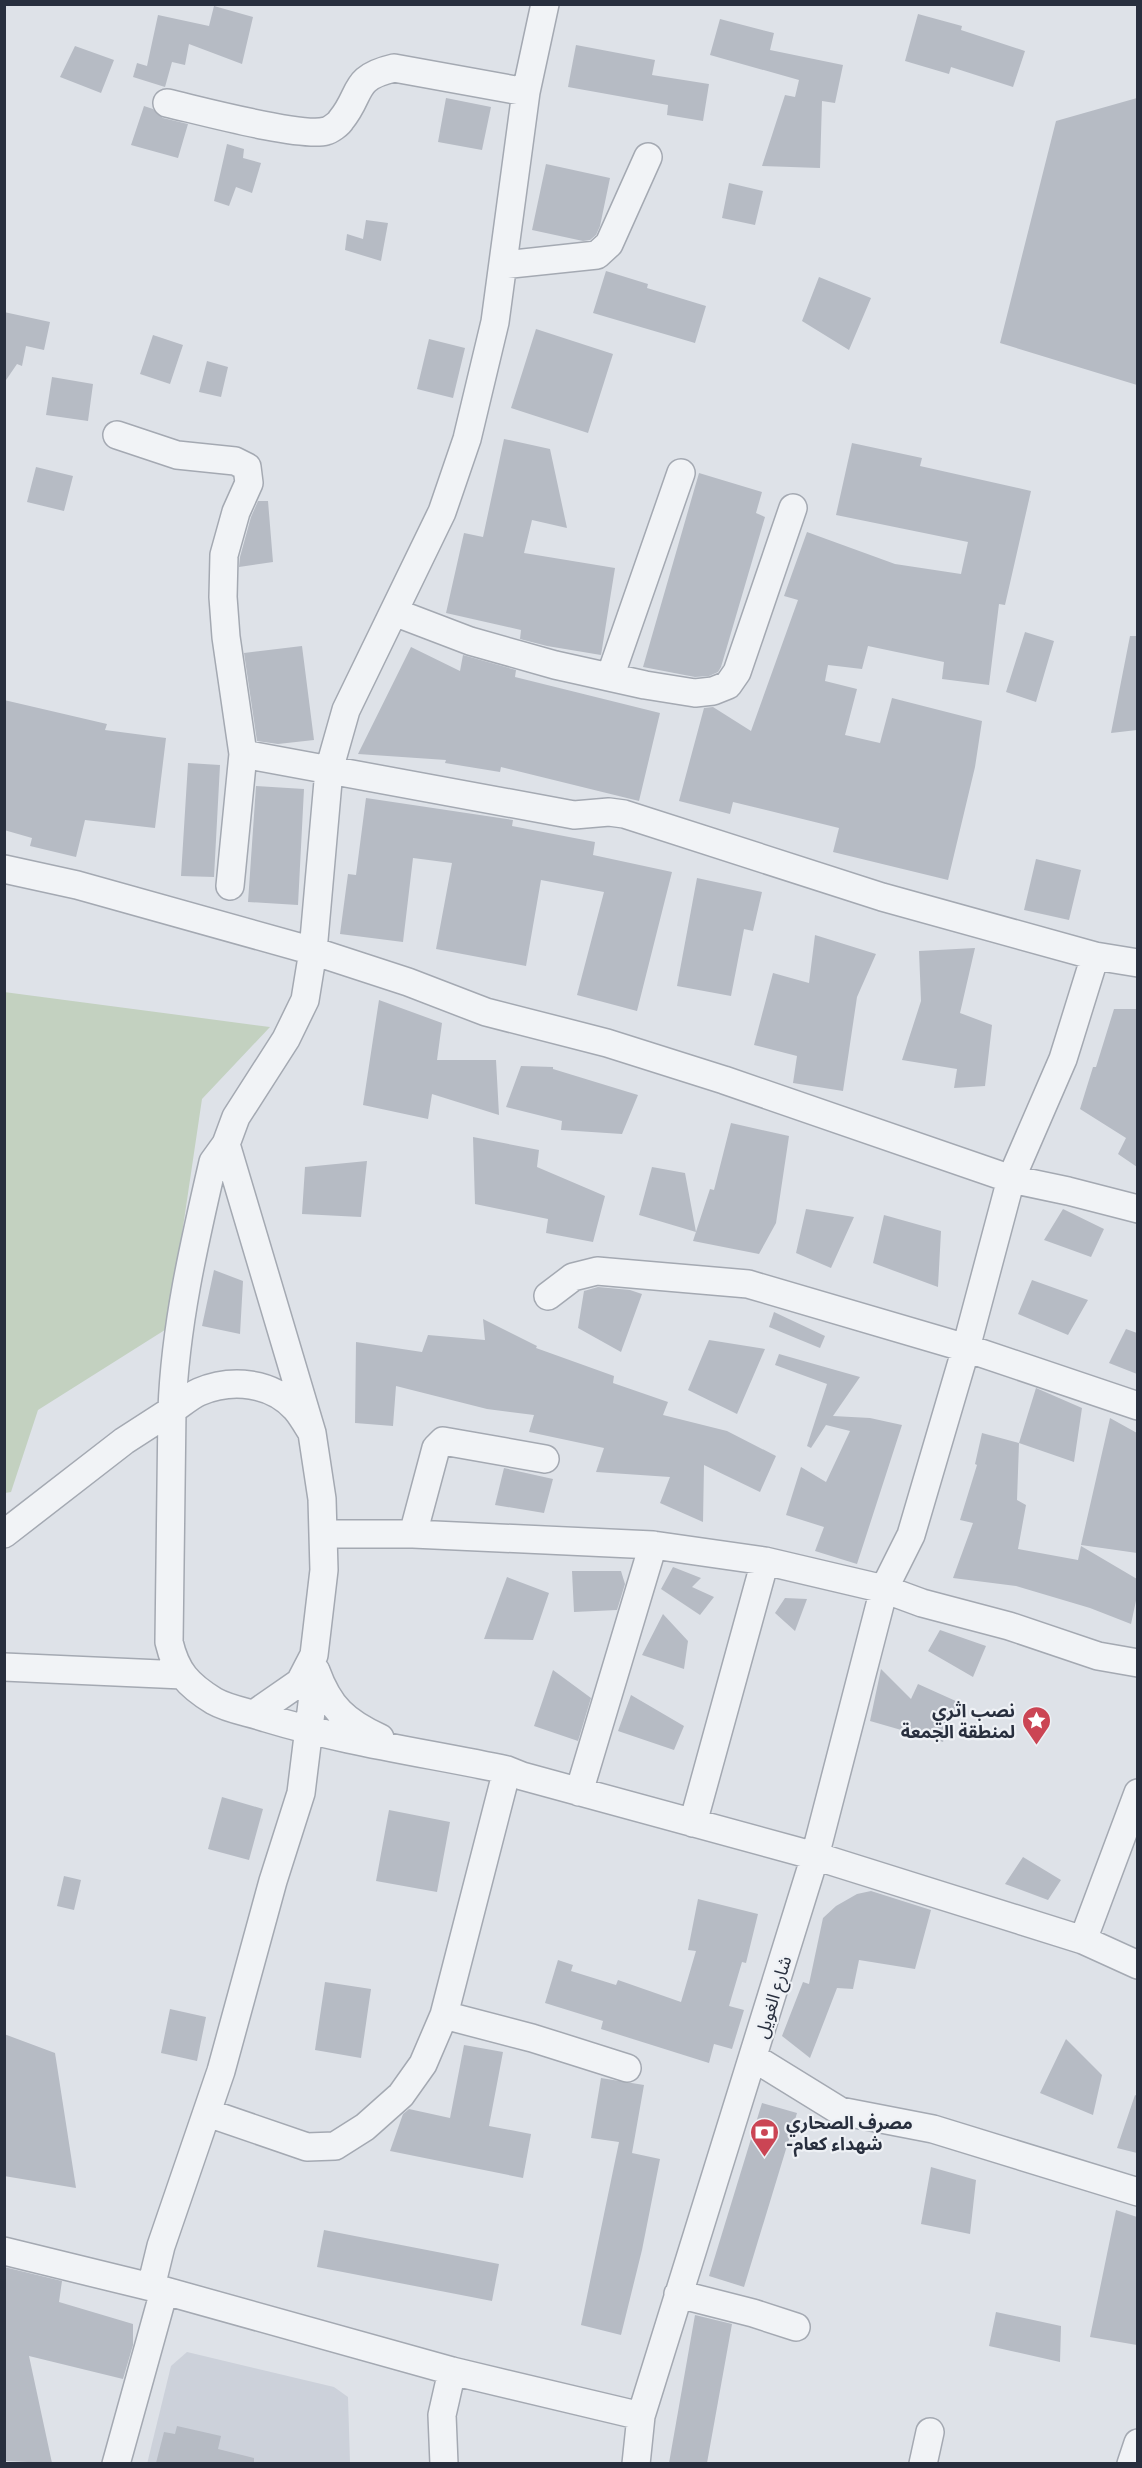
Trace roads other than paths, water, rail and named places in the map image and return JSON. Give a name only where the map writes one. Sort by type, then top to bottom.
[{"type":"street","points":[[545,4],[526,92],[495,322],[467,439],[442,512],[346,710],[329,770],[313,951],[305,1000],[286,1038],[236,1117],[226,1144],[213,1162],[196,1233],[177,1345],[172,1410],[169,1633],[173,1658],[183,1675],[216,1702],[310,1731],[507,1770],[579,1792],[815,1856],[1083,1940],[1137,1965]]},
{"type":"street","points":[[166,103],[296,131],[326,131],[341,121],[361,85],[375,72],[394,68],[526,92]]},
{"type":"street","points":[[503,265],[597,255],[609,244],[648,157]]},
{"type":"street","points":[[117,435],[177,455],[235,461],[247,467],[249,483],[236,512],[224,555],[223,597],[226,637],[243,754],[230,886]]},
{"type":"street","points":[[610,677],[681,472]]},
{"type":"street","points":[[394,612],[470,641],[555,665],[695,693],[713,691],[728,685],[737,672],[793,508]]},
{"type":"street","points":[[243,754],[574,815],[609,812],[624,814],[882,897],[1095,956],[1136,955]]},
{"type":"street","points":[[4,869],[77,885],[313,951],[408,982],[486,1012],[607,1043],[724,1080],[1011,1179],[1137,1209]]},
{"type":"street","name":"شارع الغويل","points":[[636,2463],[641,2416],[815,1856],[884,1589],[911,1535],[966,1348],[1011,1179],[1063,1059],[1095,956]]},
{"type":"street","points":[[116,2463],[157,2289],[161,2246],[208,2113],[273,1881],[301,1793],[310,1731],[324,1570],[322,1499],[312,1433],[226,1144]]},
{"type":"street","points":[[548,1296],[573,1277],[597,1271],[748,1284],[966,1348],[1137,1406]]},
{"type":"street","points":[[4,1534],[124,1441],[198,1392],[232,1384],[251,1385],[282,1397],[296,1409],[312,1433]]},
{"type":"street","points":[[413,1534],[436,1448],[443,1441],[545,1459]]},
{"type":"street","points":[[322,1534],[413,1534],[653,1545],[765,1561],[884,1589],[922,1603],[1009,1626],[1098,1656],[1137,1663]]},
{"type":"street","points":[[579,1792],[653,1545]]},
{"type":"street","points":[[693,1823],[765,1561]]},
{"type":"street","points":[[254,1714],[300,1682],[315,1663]]},
{"type":"street","points":[[315,1663],[329,1700],[348,1721],[399,1750]]},
{"type":"street","points":[[4,1667],[183,1675]]},
{"type":"street","points":[[208,2113],[307,2147],[335,2146],[365,2127],[401,2095],[423,2064],[444,2015],[507,1770]]},
{"type":"street","points":[[1083,1940],[1137,1793]]},
{"type":"street","points":[[444,2015],[532,2038],[627,2068]]},
{"type":"street","points":[[754,2058],[840,2110],[933,2129],[1137,2192]]},
{"type":"street","points":[[4,2251],[157,2289],[452,2371],[641,2416]]},
{"type":"street","points":[[678,2294],[796,2326]]},
{"type":"street","points":[[444,2463],[442,2415],[452,2371]]},
{"type":"street","points":[[923,2463],[930,2432]]},
{"type":"street","points":[[1131,2463],[1137,2443]]},
{"type":"place","name":"نصب اثري لمنطقة الجمعة","points":[[1036,1746]]},
{"type":"place","name":"مصرف الصحاري -شهداء كعام","points":[[765,2158]]}]
